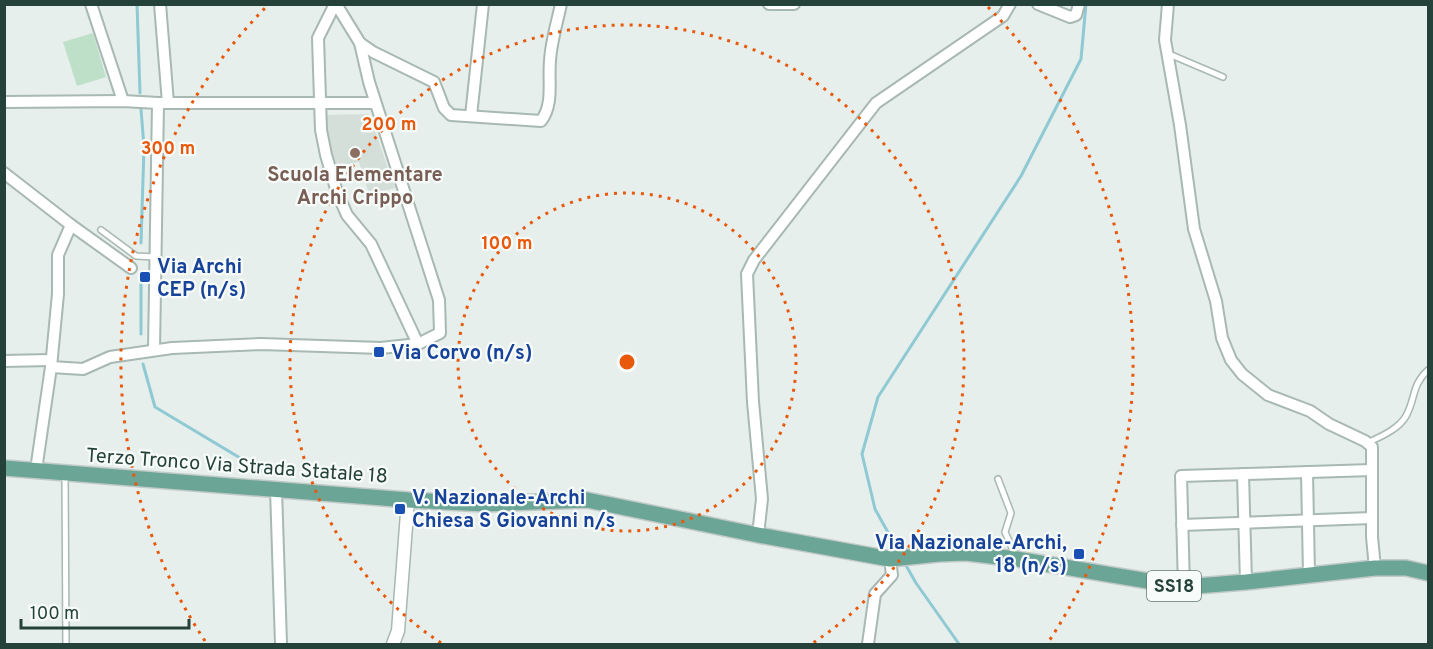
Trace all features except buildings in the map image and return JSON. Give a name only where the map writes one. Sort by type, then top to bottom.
[{"type":"main road","name":"Terzo Tronco Via Strada Statale 18","points":[[4,468],[408,500],[485,504],[587,500],[758,535],[893,559],[966,553],[1184,587],[1375,568],[1406,568],[1428,573]]},
{"type":"street","points":[[91,4],[123,101]]},
{"type":"street","points":[[154,350],[163,103],[160,4]]},
{"type":"street","points":[[4,361],[51,363],[83,369],[110,357],[172,348],[261,344],[381,348],[418,344],[440,333],[439,300],[375,103],[368,55],[335,4]]},
{"type":"street","points":[[335,4],[318,38],[321,130],[337,192],[347,215],[371,244],[418,344]]},
{"type":"street","points":[[471,116],[483,4]]},
{"type":"street","points":[[368,55],[434,82],[444,108],[451,115],[541,121],[548,106],[550,61],[561,4]]},
{"type":"street","points":[[770,4],[794,4]]},
{"type":"street","points":[[758,535],[762,499],[753,402],[747,274],[754,260],[876,103],[1003,16],[1010,4]]},
{"type":"street","points":[[1038,4],[1070,17],[1076,15],[1079,4]]},
{"type":"street","points":[[1168,4],[1164,29],[1194,229],[1216,301],[1222,338],[1232,360],[1254,386],[1268,395],[1310,411],[1372,447],[1375,568]]},
{"type":"street","points":[[4,102],[375,103]]},
{"type":"street","points":[[4,173],[131,268]]},
{"type":"street","points":[[36,470],[51,363],[58,294],[58,255],[71,225]]},
{"type":"street","points":[[1184,587],[1180,476],[1372,470]]},
{"type":"street","points":[[1307,472],[1309,574]]},
{"type":"street","points":[[1244,474],[1246,582]]},
{"type":"street","points":[[276,489],[281,645]]},
{"type":"street","points":[[393,645],[398,631],[408,500]]},
{"type":"street","points":[[1182,525],[1372,518]]},
{"type":"street","points":[[868,645],[875,594],[892,575],[893,559]]},
{"type":"lane","points":[[1167,54],[1223,77]]},
{"type":"lane","points":[[101,230],[136,256],[156,257]]},
{"type":"lane","points":[[1367,443],[1389,432],[1406,418],[1419,378],[1428,370]]},
{"type":"lane","points":[[64,473],[66,645]]},
{"type":"lane","points":[[998,479],[1011,513],[1005,532],[1016,559]]},
{"type":"shaded area","name":"Scuola Elementare Archi Crippo","points":[[369,114],[395,188],[369,194],[359,162],[332,167],[326,144],[324,115]]},
{"type":"green space","points":[[93,33],[106,77],[77,86],[63,42]]},
{"type":"waterway","points":[[137,4],[140,93]]},
{"type":"waterway","points":[[900,554],[875,509],[862,454],[878,397],[1021,176],[1081,59],[1086,4]]},
{"type":"waterway","points":[[141,109],[144,147],[141,243]]},
{"type":"waterway","points":[[141,272],[141,334]]},
{"type":"waterway","points":[[143,364],[155,407],[267,474]]},
{"type":"waterway","points":[[904,562],[959,644]]},
{"type":"place","name":"Scuola Elementare Archi Crippo","points":[[355,153]]},
{"type":"place","name":"Via Archi CEP (n/s)","points":[[145,277]]},
{"type":"place","name":"Via Corvo (n/s)","points":[[379,352]]},
{"type":"place","name":"V. Nazionale-Archi Chiesa S Giovanni n/s","points":[[400,509]]},
{"type":"place","name":"Via Nazionale-Archi, 18 (n/s)","points":[[1079,554]]}]
